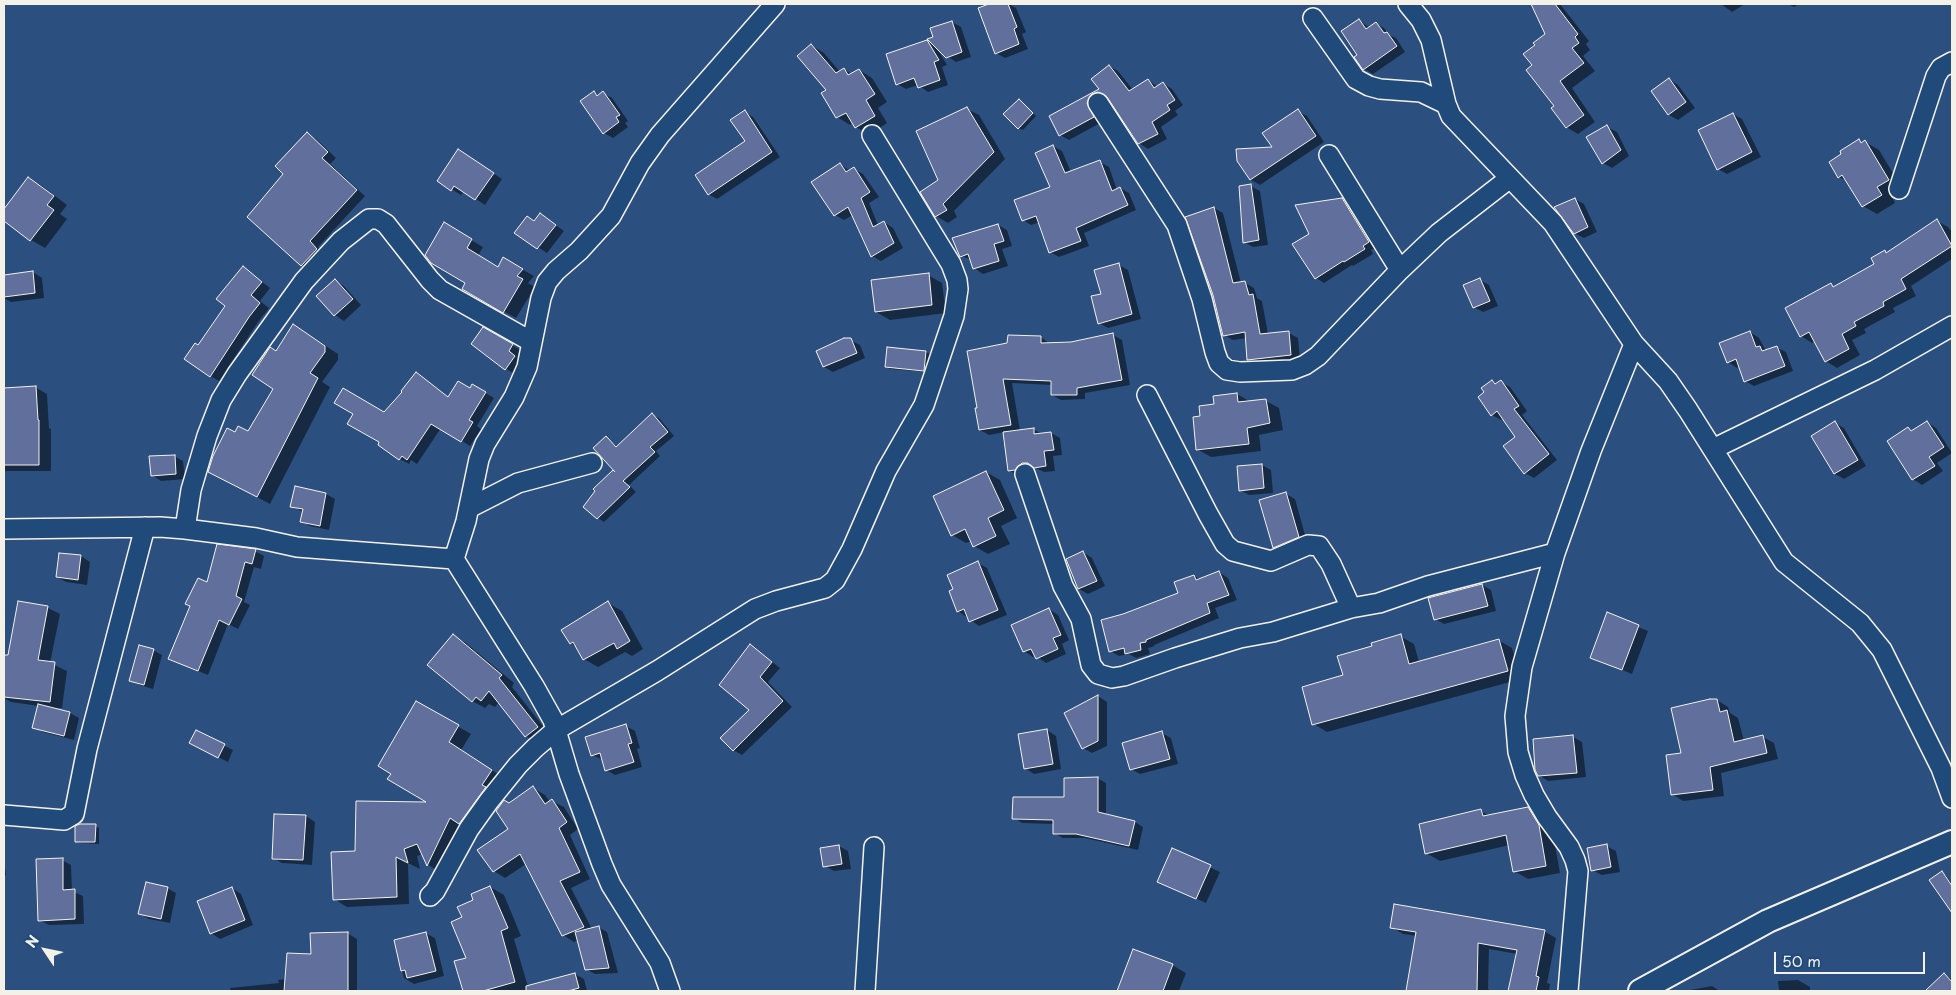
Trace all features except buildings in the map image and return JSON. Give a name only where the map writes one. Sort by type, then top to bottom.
[{"type":"street","points":[[454,559],[460,543],[484,444],[514,397],[527,367],[541,298],[547,282],[611,216],[640,163],[660,135],[775,4]]},
{"type":"street","points":[[1408,4],[1422,20],[1431,40],[1446,104],[1451,116],[1553,223],[1634,344],[1668,381],[1784,562],[1860,623],[1882,650],[1941,768],[1952,798]]},
{"type":"street","points":[[1313,18],[1356,79],[1380,89],[1421,92],[1446,104]]},
{"type":"street","points":[[1899,188],[1936,76],[1941,68],[1952,62]]},
{"type":"street","points":[[1098,103],[1177,225],[1202,299],[1215,352],[1219,363],[1227,370],[1240,372],[1292,370],[1305,365],[1318,356],[1400,270],[1439,233],[1510,178]]},
{"type":"street","points":[[430,896],[435,891],[469,828],[489,801],[518,765],[556,730],[657,671],[755,609],[830,586],[852,549],[886,471],[926,399],[954,316],[958,290],[957,280],[951,264],[872,135]]},
{"type":"street","points":[[1329,156],[1400,270]]},
{"type":"street","points":[[185,529],[191,490],[206,436],[221,400],[237,374],[304,281],[341,241],[369,219],[378,219],[386,224],[440,290],[532,342]]},
{"type":"street","points":[[1713,449],[1875,370],[1952,326]]},
{"type":"street","points":[[1568,991],[1578,872],[1569,847],[1546,817],[1525,775],[1518,752],[1515,716],[1522,667],[1555,553],[1591,451],[1634,344]]},
{"type":"street","points":[[1147,395],[1225,544],[1233,551],[1271,561],[1276,561],[1308,545],[1319,546],[1323,549],[1331,564],[1351,608]]},
{"type":"street","points":[[469,508],[518,483],[592,463]]},
{"type":"street","points":[[1025,474],[1063,586],[1081,619],[1091,666],[1094,671],[1102,676],[1112,678],[1124,676],[1240,638],[1351,608],[1379,603],[1428,586],[1555,553]]},
{"type":"street","points":[[4,529],[145,527],[185,529],[256,538],[297,547],[454,559]]},
{"type":"street","points":[[4,816],[64,820],[74,814],[91,732],[145,527]]},
{"type":"street","points":[[454,559],[534,686],[552,720],[569,774],[611,885],[660,963],[670,991]]},
{"type":"street","points":[[1640,991],[1768,921],[1952,842]]},
{"type":"street","points":[[865,991],[874,847]]}]
